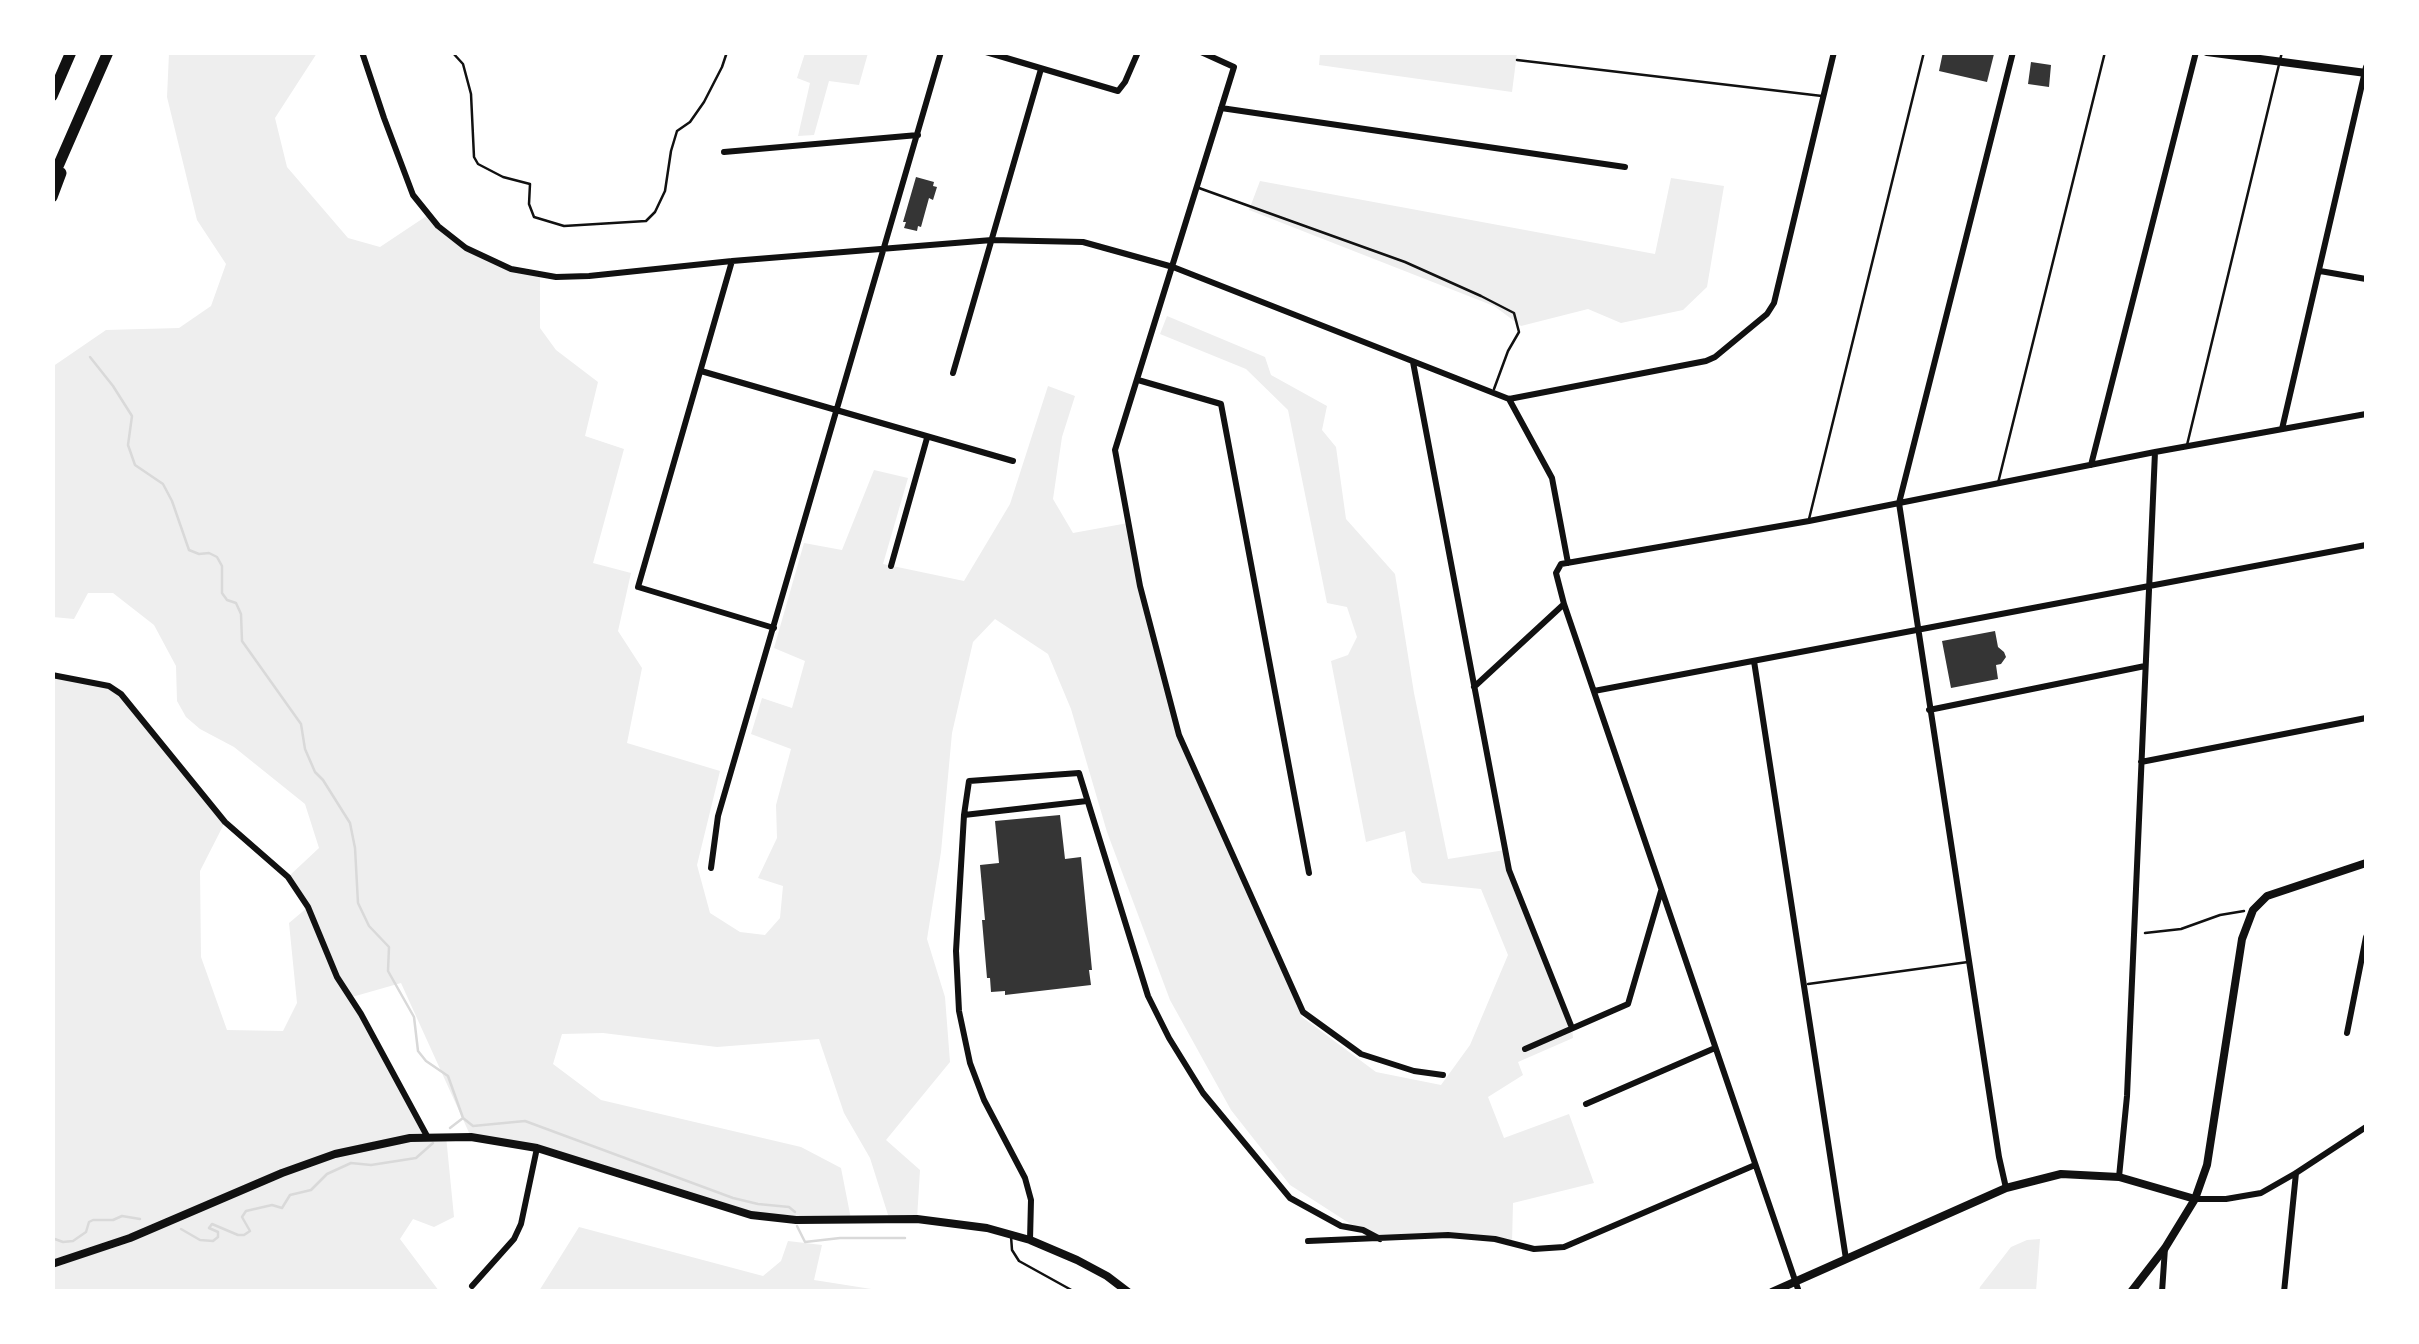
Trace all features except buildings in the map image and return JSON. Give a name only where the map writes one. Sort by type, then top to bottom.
[{"type":"highway","points":[[52,96],[71,52]]},
{"type":"highway","points":[[52,180],[108,52]]},
{"type":"highway","points":[[52,197],[80,119]]},
{"type":"street","points":[[362,52],[413,194],[438,226],[466,248],[511,270],[556,277],[589,276],[992,240],[1083,242],[1173,268],[1509,399],[1706,361],[1767,314],[1774,303],[1834,52]]},
{"type":"street","points":[[711,868],[718,816],[941,52]]},
{"type":"street","points":[[986,52],[1118,91],[1138,52]]},
{"type":"street","points":[[1201,52],[1234,67],[1115,450],[1140,586],[1179,734],[1303,1012],[1362,1054],[1443,1075]]},
{"type":"street","points":[[2006,1188],[1898,504],[2013,52]]},
{"type":"street","points":[[2091,465],[2196,52]]},
{"type":"street","points":[[2207,52],[2281,57],[2366,71],[2282,429]]},
{"type":"street","points":[[953,373],[1042,69]]},
{"type":"street","points":[[1222,108],[1625,167]]},
{"type":"street","points":[[724,152],[918,135]]},
{"type":"street","points":[[732,261],[638,588],[774,628]]},
{"type":"street","points":[[2320,271],[2366,279]]},
{"type":"street","points":[[1413,361],[1509,870],[1572,1028]]},
{"type":"street","points":[[701,370],[1013,461]]},
{"type":"street","points":[[1138,380],[1221,404],[1310,872]]},
{"type":"street","points":[[1509,399],[1552,478],[1568,563]]},
{"type":"street","points":[[1799,1292],[1564,604],[1556,572],[1559,565],[2366,414]]},
{"type":"street","points":[[891,566],[927,438]]},
{"type":"street","points":[[2119,1178],[2127,1096],[2155,452]]},
{"type":"street","points":[[1594,691],[2366,545]]},
{"type":"street","points":[[1474,688],[1564,604]]},
{"type":"street","points":[[1754,660],[1846,1259]]},
{"type":"street","points":[[1929,710],[2145,666]]},
{"type":"street","points":[[52,675],[109,686],[121,694],[225,822],[288,877],[308,907],[337,977],[362,1014],[428,1136]]},
{"type":"street","points":[[2141,762],[2366,718]]},
{"type":"street","points":[[1030,1240],[1032,1200],[977,1082],[959,1011],[956,950],[964,815],[969,781],[1079,774],[1148,996],[1203,1094],[1290,1198],[1341,1226],[1363,1230],[1380,1239]]},
{"type":"street","points":[[964,815],[1087,801]]},
{"type":"street","points":[[2130,1292],[2165,1248],[2195,1199],[2207,1164],[2242,939],[2253,910],[2267,896],[2366,863]]},
{"type":"street","points":[[1525,1049],[1628,1004],[1661,889]]},
{"type":"street","points":[[2347,1034],[2366,937]]},
{"type":"street","points":[[1586,1104],[1715,1048]]},
{"type":"street","points":[[1772,1292],[2006,1188],[2060,1174],[2119,1178],[2195,1199],[2226,1199],[2261,1193],[2366,1128]]},
{"type":"street","points":[[52,1264],[130,1238],[324,1158],[428,1136],[471,1136],[537,1148],[750,1215],[796,1220],[917,1219],[977,1226],[1030,1240],[1077,1260],[1128,1292]]},
{"type":"street","points":[[472,1286],[514,1240],[537,1148]]},
{"type":"street","points":[[1308,1241],[1448,1234],[1495,1239],[1534,1249],[1564,1247],[1755,1165]]},
{"type":"street","points":[[2284,1292],[2296,1173]]},
{"type":"street","points":[[2162,1292],[2165,1248]]},
{"type":"lane","points":[[452,52],[462,64],[471,94],[474,158],[503,177],[530,184],[528,204],[534,217],[564,226],[646,221],[655,212],[665,191],[677,131],[690,122],[704,102],[727,52]]},
{"type":"lane","points":[[1809,521],[1924,52]]},
{"type":"lane","points":[[1998,484],[2105,52]]},
{"type":"lane","points":[[2186,446],[2281,57]]},
{"type":"lane","points":[[1517,60],[1824,96]]},
{"type":"lane","points":[[1197,187],[1406,262],[1514,313],[1519,332],[1502,365],[1494,394]]},
{"type":"lane","points":[[1804,984],[1970,962]]},
{"type":"lane","points":[[1011,1235],[1012,1250],[1020,1262],[1075,1292]]},
{"type":"path","points":[[2140,934],[2181,930],[2242,911]]},
{"type":"shaded area","points":[[169,53],[317,53],[275,118],[287,167],[348,238],[380,247],[428,215],[493,263],[540,275],[540,328],[556,350],[598,382],[585,436],[624,449],[593,563],[631,573],[618,631],[642,668],[627,743],[720,771],[697,865],[710,913],[740,932],[765,935],[780,918],[783,886],[758,878],[777,838],[776,805],[791,749],[751,734],[762,698],[792,708],[805,661],[774,648],[804,543],[842,550],[874,470],[908,478],[883,564],[964,581],[1010,504],[1048,386],[1075,396],[1062,437],[1053,499],[1073,533],[1128,523],[1179,735],[1302,1017],[1376,1072],[1441,1085],[1470,1045],[1508,955],[1481,889],[1422,883],[1412,872],[1405,831],[1366,842],[1331,661],[1348,655],[1357,637],[1347,607],[1327,603],[1288,410],[1246,369],[1160,334],[1167,316],[1265,357],[1271,375],[1327,406],[1322,430],[1336,447],[1346,519],[1395,574],[1414,693],[1448,859],[1505,850],[1509,870],[1572,1028],[1573,1038],[1518,1062],[1523,1075],[1488,1097],[1504,1138],[1569,1114],[1594,1183],[1513,1203],[1512,1243],[1477,1236],[1380,1239],[1290,1185],[1231,1110],[1170,1000],[1107,832],[1071,709],[1048,654],[995,619],[973,642],[952,733],[941,852],[927,939],[945,997],[950,1062],[886,1140],[920,1170],[917,1219],[889,1218],[870,1158],[844,1113],[819,1039],[717,1047],[603,1033],[562,1034],[553,1064],[601,1100],[801,1147],[841,1168],[851,1219],[751,1215],[537,1148],[471,1137],[401,983],[352,997],[427,1136],[446,1136],[454,1217],[434,1227],[413,1219],[400,1239],[439,1291],[53,1291],[52,675],[109,686],[121,694],[225,822],[200,871],[201,957],[227,1030],[283,1031],[297,1003],[289,923],[308,907],[288,877],[319,848],[305,804],[234,747],[186,717],[177,701],[176,666],[154,625],[113,593],[88,593],[74,619],[53,617],[52,367],[106,330],[179,328],[211,306],[226,264],[197,220],[167,97]]},
{"type":"shaded area","points":[[805,53],[868,53],[859,85],[829,81],[814,135],[798,136],[810,83],[797,78]]},
{"type":"shaded area","points":[[1306,53],[1517,53],[1512,92],[1319,65],[1320,54]]},
{"type":"shaded area","points":[[1671,178],[1724,186],[1707,287],[1683,310],[1621,323],[1588,309],[1521,326],[1494,306],[1249,210],[1260,181],[1655,254]]},
{"type":"shaded area","points":[[579,1227],[763,1276],[781,1261],[788,1241],[822,1245],[814,1280],[884,1291],[539,1291]]},
{"type":"shaded area","points":[[2040,1239],[2036,1291],[1979,1291],[2011,1247]]},
{"type":"waterway","points":[[90,357],[132,416],[128,445],[135,465],[163,484],[189,550],[217,557],[222,566],[222,593],[236,603],[241,614],[242,641],[301,724],[305,749],[315,772],[350,823],[358,903],[369,926],[389,947],[388,971],[414,1017],[418,1051],[448,1076],[463,1118]]},
{"type":"waterway","points":[[450,1128],[463,1118],[473,1126],[525,1121],[733,1198],[789,1207],[795,1212]]},
{"type":"waterway","points":[[181,1229],[200,1240],[213,1241],[218,1237],[218,1232],[209,1228],[212,1224],[244,1235],[250,1231],[242,1217],[246,1211],[272,1205],[282,1208],[290,1195],[311,1190],[327,1174],[351,1163],[371,1165],[416,1158],[433,1143]]},
{"type":"waterway","points":[[52,1238],[73,1241],[86,1232],[93,1220],[122,1216],[140,1219]]},
{"type":"waterway","points":[[797,1226],[805,1242],[905,1238]]}]
